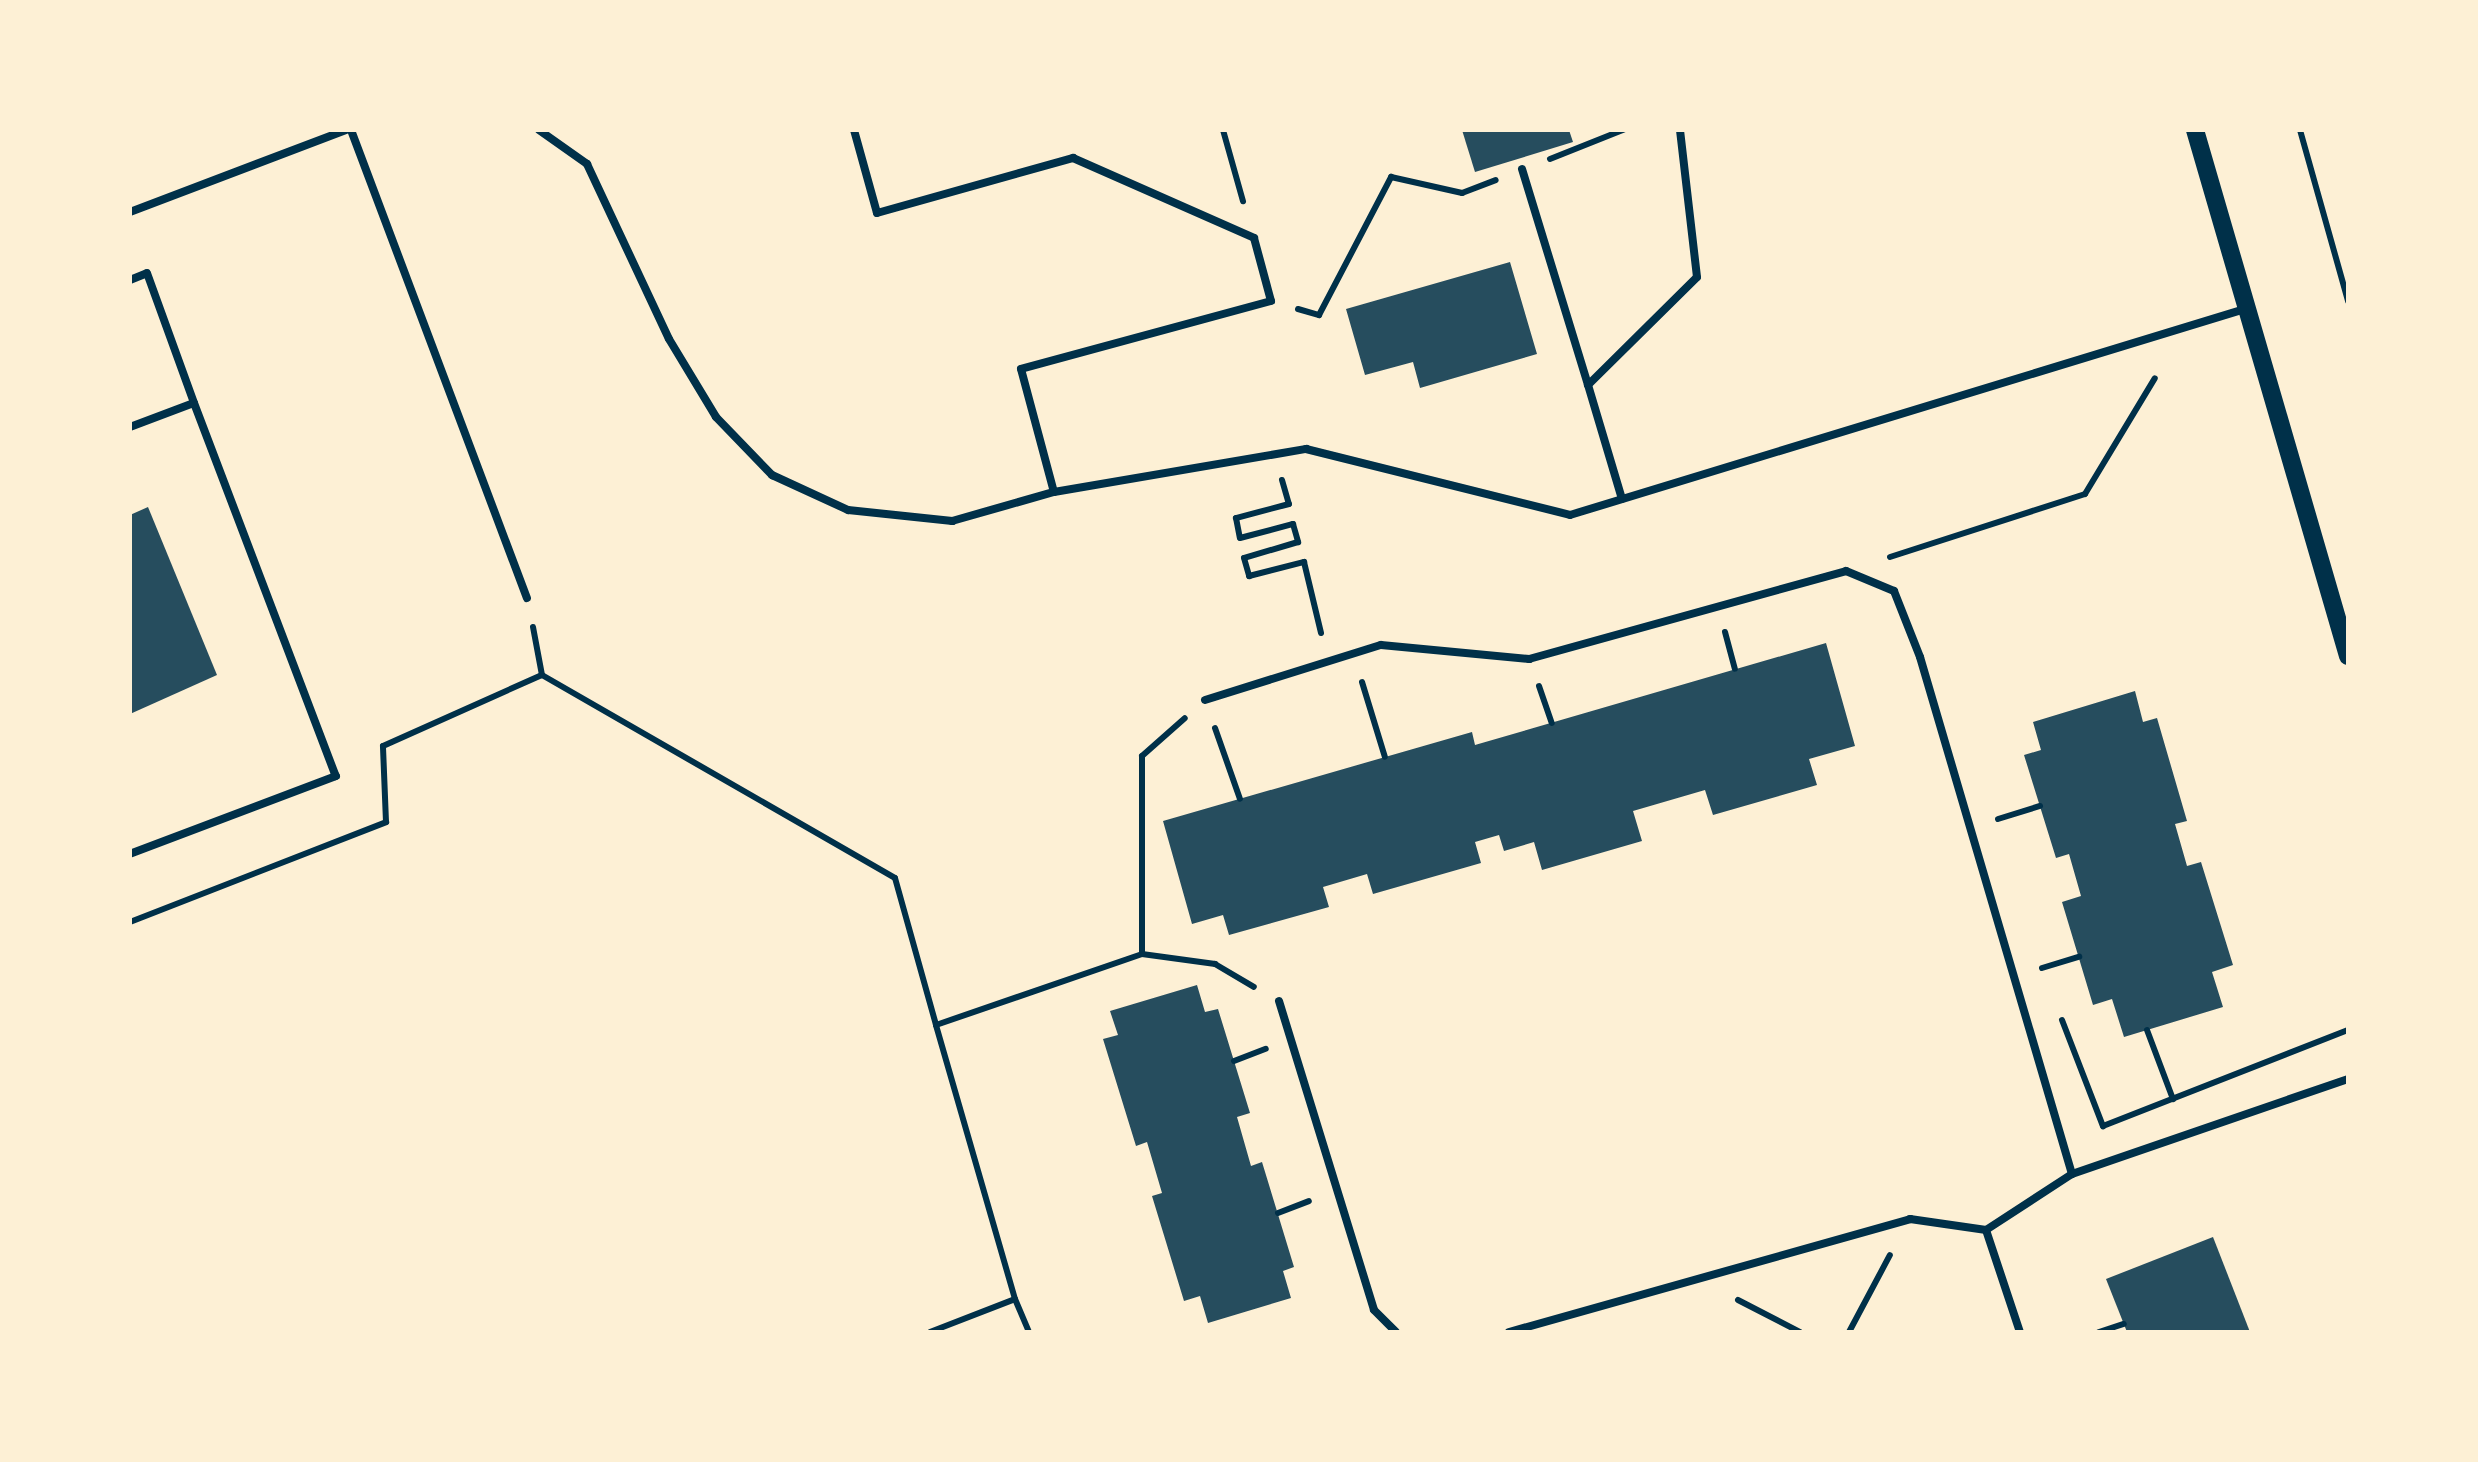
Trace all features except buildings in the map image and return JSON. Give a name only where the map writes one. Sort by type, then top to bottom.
[{"type":"street","points":[[2196,130],[2348,656]]},
{"type":"lane","points":[[130,212],[348,130],[527,598]]},
{"type":"lane","points":[[539,130],[587,164],[670,340],[716,417],[772,474],[848,510],[952,521],[1054,492],[1306,449],[1570,515],[2245,309]]},
{"type":"lane","points":[[854,130],[878,212],[1073,158],[1254,238],[1271,301],[1021,368],[1054,492]]},
{"type":"lane","points":[[1588,385],[1696,278],[1680,130]]},
{"type":"lane","points":[[1522,169],[1622,499]]},
{"type":"lane","points":[[130,280],[147,273],[336,776],[130,854]]},
{"type":"lane","points":[[130,427],[194,403]]},
{"type":"lane","points":[[1205,700],[1381,644],[1529,659],[1846,571],[1894,591],[1970,828],[2072,1174]]},
{"type":"lane","points":[[1279,1001],[1374,1310],[1396,1332]]},
{"type":"lane","points":[[1509,1332],[1910,1219],[1986,1230],[2072,1174],[2348,1079]]},
{"type":"lane","points":[[1986,1230],[2020,1332]]},
{"type":"path","points":[[1223,130],[1254,238]]},
{"type":"path","points":[[1271,301],[1319,315],[1392,177],[1462,194],[1622,130]]},
{"type":"path","points":[[2300,130],[2345,278],[2348,301]]},
{"type":"path","points":[[1846,571],[2085,494],[2155,378]]},
{"type":"path","points":[[1288,504],[1236,518],[1240,538],[1293,524],[1298,542],[1244,558],[1250,576],[1304,562],[1327,662]]},
{"type":"path","points":[[527,598],[542,675],[895,878],[1016,1299],[1029,1332]]},
{"type":"path","points":[[1353,653],[1384,757]]},
{"type":"path","points":[[130,922],[386,822],[383,746],[542,675]]},
{"type":"path","points":[[1142,954],[1142,756],[1205,700],[1240,798]]},
{"type":"path","points":[[1970,828],[2040,806]]},
{"type":"path","points":[[2002,818],[2006,836]]},
{"type":"path","points":[[2037,950],[2049,986]]},
{"type":"path","points":[[936,1024],[1142,954],[1214,964],[1279,1001]]},
{"type":"path","points":[[2056,1004],[2103,1126],[2348,1030]]},
{"type":"path","points":[[2147,1030],[2173,1099]]},
{"type":"path","points":[[1849,1332],[1910,1219]]},
{"type":"path","points":[[1696,1279],[1800,1332]]},
{"type":"path","points":[[930,1332],[1016,1299]]},
{"type":"path","points":[[2099,1332],[2124,1324]]}]
